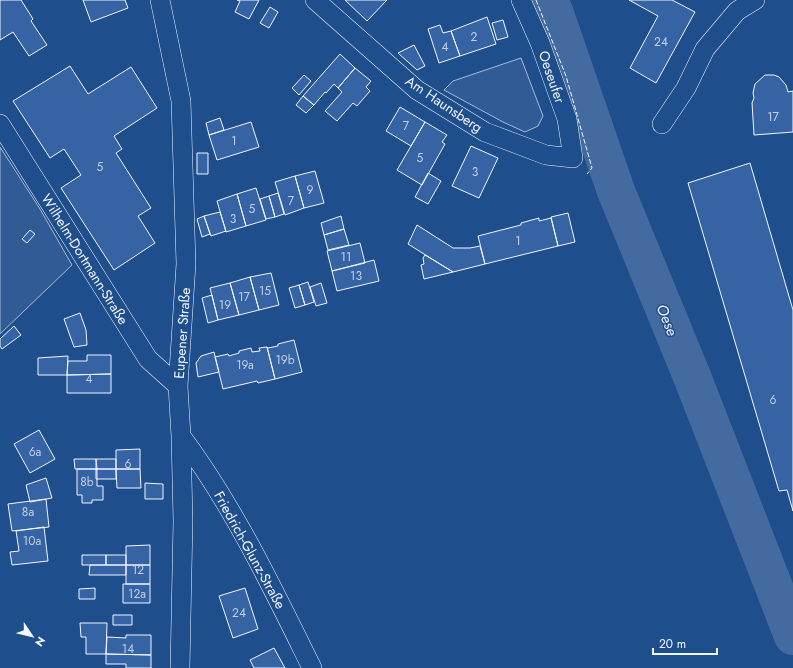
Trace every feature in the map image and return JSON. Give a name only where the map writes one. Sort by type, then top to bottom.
[{"type":"street","name":"Eupener Straße","points":[[160,0],[181,101],[186,264],[178,386],[183,521],[180,668]]},
{"type":"street","name":"Am Haunsberg","points":[[315,0],[417,90],[485,132],[546,155],[573,158]]},
{"type":"street","name":"Oeseufer","points":[[522,0],[540,43],[567,119],[573,158]]},
{"type":"street","points":[[662,124],[686,88],[705,49],[736,11],[755,0]]},
{"type":"street","name":"Wilhelm-Dortmann-Straße","points":[[0,124],[148,359],[178,386]]},
{"type":"street","name":"Friedrich-Glunz-Straße","points":[[181,436],[204,465],[260,563],[312,668]]},
{"type":"shaded area","points":[[521,58],[543,116],[538,126],[525,132],[503,122],[444,90],[453,81]]},
{"type":"shaded area","points":[[0,147],[40,209],[72,265],[0,334]]},
{"type":"building","points":[[0,0],[21,0],[33,19],[31,21],[47,45],[29,56],[13,32],[0,40]]},
{"type":"building","points":[[83,0],[125,0],[128,8],[91,22]]},
{"type":"building","points":[[237,0],[259,0],[249,19],[235,12],[240,1]]},
{"type":"building","points":[[345,0],[387,0],[367,21]]},
{"type":"building","points":[[629,0],[672,0],[695,12],[656,83],[630,68],[658,16]]},
{"type":"building","points":[[270,7],[278,12],[269,28],[260,23]]},
{"type":"building","points":[[487,17],[496,44],[460,56],[451,31]]},
{"type":"building","points":[[503,20],[508,37],[497,40],[492,23]]},
{"type":"building","points":[[440,25],[443,33],[451,31],[460,56],[439,63],[428,29]]},
{"type":"building","points":[[414,45],[425,66],[417,70],[398,53]]},
{"type":"building","points":[[340,54],[355,68],[338,88],[334,84],[314,105],[303,96]]},
{"type":"building","points":[[70,66],[88,94],[131,67],[157,108],[114,136],[122,149],[116,153],[151,208],[138,216],[155,243],[114,270],[61,188],[81,175],[64,149],[50,158],[13,101]]},
{"type":"building","points":[[355,68],[371,81],[366,87],[370,91],[357,106],[353,103],[337,121],[325,111],[342,92],[338,88]]},
{"type":"building","points":[[304,75],[311,81],[299,95],[292,88]]},
{"type":"building","points":[[765,75],[774,75],[779,77],[786,85],[788,92],[793,91],[793,132],[754,135],[752,103],[754,98],[753,93],[755,84]]},
{"type":"building","points":[[303,96],[314,105],[306,113],[296,105]]},
{"type":"building","points":[[400,107],[425,122],[411,146],[386,131]]},
{"type":"building","points":[[220,118],[224,130],[209,135],[206,123]]},
{"type":"building","points":[[251,122],[259,147],[217,160],[209,135]]},
{"type":"building","points":[[425,122],[447,135],[442,142],[445,144],[422,185],[397,170]]},
{"type":"building","points":[[471,146],[498,158],[479,198],[452,186]]},
{"type":"building","points":[[197,153],[208,153],[208,174],[197,174]]},
{"type":"building","points":[[750,163],[793,310],[793,511],[787,490],[779,491],[688,183]]},
{"type":"building","points":[[315,171],[324,203],[304,208],[295,176]]},
{"type":"building","points":[[428,173],[441,181],[428,204],[415,197]]},
{"type":"building","points":[[295,176],[304,208],[285,215],[275,182]]},
{"type":"building","points":[[256,188],[266,220],[246,226],[237,194]]},
{"type":"building","points":[[278,193],[284,214],[275,217],[269,196]]},
{"type":"building","points":[[237,194],[246,226],[226,232],[217,201]]},
{"type":"building","points":[[269,196],[275,217],[266,219],[260,199]]},
{"type":"building","points":[[220,212],[226,231],[211,236],[204,216]]},
{"type":"building","points":[[568,213],[575,242],[558,246],[551,217]]},
{"type":"building","points":[[204,216],[210,234],[202,237],[197,219]]},
{"type":"building","points":[[341,216],[344,229],[324,235],[321,223]]},
{"type":"building","points":[[539,218],[539,221],[551,218],[558,246],[485,264],[478,236],[521,225],[521,223]]},
{"type":"building","points":[[417,225],[453,248],[470,248],[480,246],[485,264],[453,272],[408,244]]},
{"type":"building","points":[[344,229],[349,245],[328,250],[324,235]]},
{"type":"building","points":[[30,230],[35,234],[27,243],[22,239]]},
{"type":"building","points":[[360,243],[365,263],[332,271],[327,251]]},
{"type":"building","points":[[425,255],[453,272],[424,279],[421,265],[424,264],[423,258]]},
{"type":"building","points":[[374,260],[379,281],[337,291],[332,271]]},
{"type":"building","points":[[271,273],[279,305],[259,310],[250,277]]},
{"type":"building","points":[[250,277],[259,310],[239,315],[230,283]]},
{"type":"building","points":[[308,282],[314,302],[305,305],[299,285]]},
{"type":"building","points":[[230,283],[239,315],[218,320],[210,288]]},
{"type":"building","points":[[321,283],[327,303],[316,306],[310,287]]},
{"type":"building","points":[[299,285],[305,305],[295,308],[289,288]]},
{"type":"building","points":[[212,295],[218,320],[208,323],[202,298]]},
{"type":"building","points":[[80,313],[86,330],[87,345],[74,347],[64,319]]},
{"type":"building","points":[[14,326],[21,335],[2,349],[0,346],[0,339]]},
{"type":"building","points":[[294,340],[302,372],[275,379],[267,347],[278,346],[278,344]]},
{"type":"building","points":[[267,347],[275,379],[258,383],[257,381],[223,389],[215,357],[228,354],[229,356],[239,353],[239,351],[251,348],[252,352],[260,351],[259,348]]},
{"type":"building","points":[[214,352],[219,372],[198,377],[196,363],[201,356]]},
{"type":"building","points":[[87,355],[111,355],[111,374],[67,375],[68,361],[87,361]]},
{"type":"building","points":[[68,356],[67,375],[38,375],[38,358]]},
{"type":"building","points":[[111,374],[111,393],[67,393],[67,375]]},
{"type":"building","points":[[39,430],[55,459],[30,473],[14,444]]},
{"type":"building","points":[[140,449],[140,469],[116,469],[116,450]]},
{"type":"building","points":[[74,459],[96,459],[97,469],[75,469]]},
{"type":"building","points":[[96,459],[116,459],[116,469],[96,469]]},
{"type":"building","points":[[77,469],[97,469],[97,486],[103,486],[103,500],[92,500],[92,503],[82,503],[82,495],[77,495]]},
{"type":"building","points":[[96,469],[116,469],[116,479],[96,479]]},
{"type":"building","points":[[116,469],[140,469],[141,488],[117,488]]},
{"type":"building","points":[[46,478],[52,498],[30,502],[26,485]]},
{"type":"building","points":[[145,483],[163,484],[163,499],[145,499]]},
{"type":"building","points":[[46,499],[49,527],[12,531],[8,504]]},
{"type":"building","points":[[44,527],[48,561],[12,565],[10,552],[19,551],[16,531]]},
{"type":"building","points":[[150,545],[150,565],[126,565],[126,546]]},
{"type":"building","points":[[82,555],[106,555],[106,565],[82,565]]},
{"type":"building","points":[[106,555],[126,555],[126,565],[106,565]]},
{"type":"building","points":[[90,565],[126,565],[126,575],[89,575]]},
{"type":"building","points":[[126,565],[150,565],[150,584],[126,584]]},
{"type":"building","points":[[123,584],[150,584],[150,603],[123,603]]},
{"type":"building","points":[[95,588],[95,599],[79,599],[79,589]]},
{"type":"building","points":[[245,588],[258,629],[233,638],[219,596]]},
{"type":"building","points":[[113,615],[132,615],[132,625],[113,625]]},
{"type":"building","points":[[80,623],[107,623],[106,654],[86,654],[86,637],[81,637]]},
{"type":"building","points":[[126,635],[151,635],[151,655],[106,654],[107,637],[126,638]]},
{"type":"building","points":[[274,648],[285,668],[254,668],[250,660]]},
{"type":"building","points":[[106,654],[151,655],[151,668],[126,668],[126,664],[106,664]]},
{"type":"waterway","name":"Oese","points":[[549,0],[616,191],[693,379],[793,636]]},
{"type":"fence","points":[[536,0],[566,76],[592,168],[587,174]]}]
